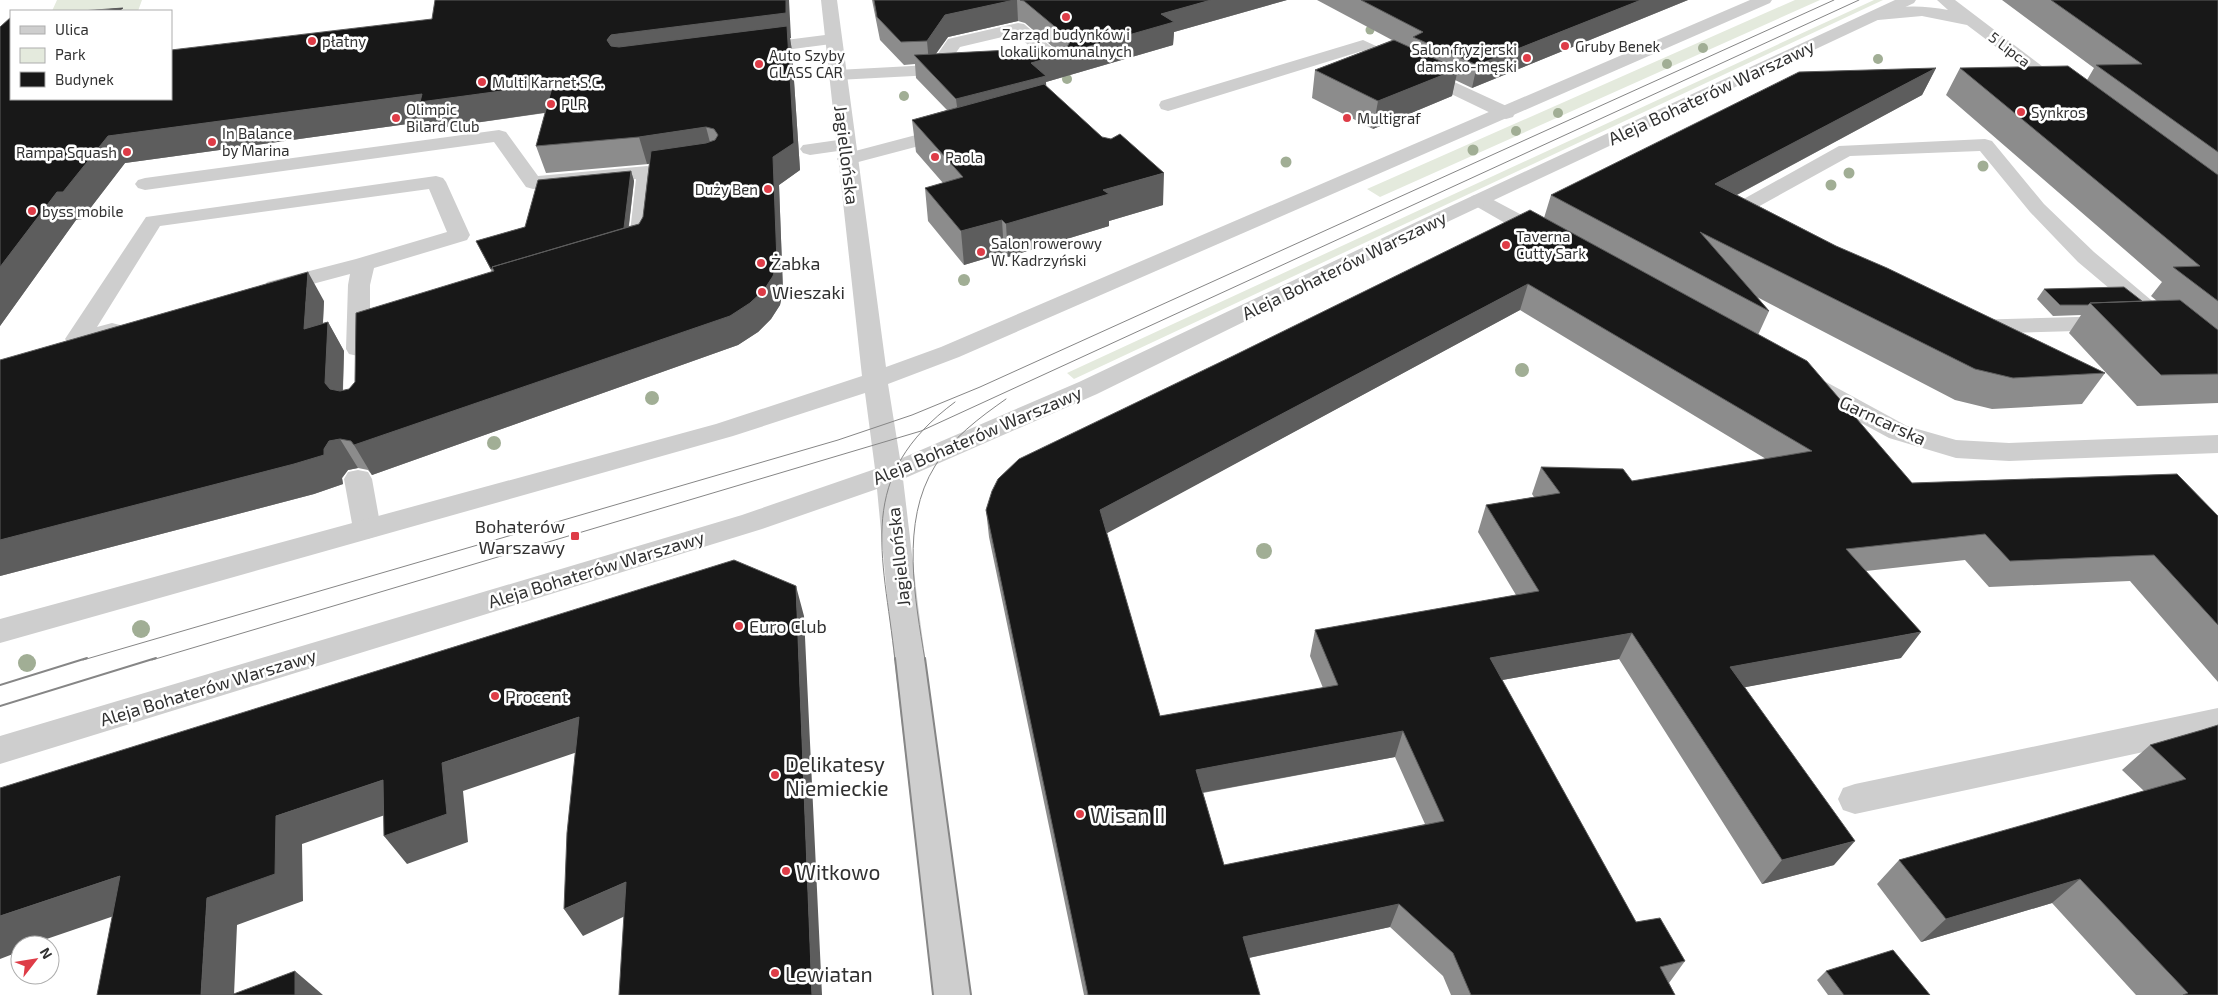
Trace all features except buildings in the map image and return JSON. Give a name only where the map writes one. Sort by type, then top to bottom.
[{"type":"street","name":"Jagiellońska","points":[[829,0],[874,381],[889,474],[903,605],[952,995]]},
{"type":"street","points":[[0,631],[724,430],[874,381],[958,348],[1764,0]]},
{"type":"street","name":"Aleja Bohaterów Warszawy","points":[[0,750],[752,522],[889,474],[990,432],[1088,388],[1479,200],[1908,0]]},
{"type":"street","name":"5 Lipca","points":[[1945,0],[2077,100]]},
{"type":"street","points":[[1878,14],[1913,10],[1931,11],[1975,22]]},
{"type":"street","points":[[936,69],[954,43],[1018,28],[1061,64],[1032,65]]},
{"type":"street","points":[[740,51],[833,39]]},
{"type":"street","points":[[1168,105],[1363,46],[1506,113]]},
{"type":"street","points":[[837,74],[965,68]]},
{"type":"street","points":[[810,149],[846,152],[965,128]]},
{"type":"street","points":[[145,184],[498,136],[533,183],[656,170],[639,245],[611,253]]},
{"type":"street","points":[[1754,228],[1729,215],[1846,150],[1985,145],[2037,208],[2086,257],[2163,321],[1960,327],[1952,323]]},
{"type":"street","points":[[135,324],[77,339],[153,221],[436,182],[459,235],[364,264],[259,292]]},
{"type":"street","points":[[1479,200],[1568,250]]},
{"type":"street","points":[[358,366],[368,328],[360,285],[364,264]]},
{"type":"street","name":"Garncarska","points":[[1786,371],[1898,432],[1956,449],[2009,452],[2218,444]]},
{"type":"street","points":[[358,479],[367,528]]},
{"type":"street","points":[[1855,799],[2218,722]]},
{"type":"green space","points":[[57,0],[142,0],[138,10],[52,10]]},
{"type":"green space","points":[[1795,0],[1820,0],[1380,197],[1367,189]]},
{"type":"green space","points":[[1874,0],[1883,0],[1074,379],[1067,373]]},
{"type":"tram line","points":[[83,660],[838,440],[912,415],[980,387],[1834,0]]},
{"type":"tram line","points":[[923,430],[1859,0]]},
{"type":"tram line","points":[[925,660],[917,612],[913,561],[917,511],[924,488],[935,466],[949,446],[976,421],[1006,399]]},
{"type":"tram line","points":[[923,430],[955,402]]},
{"type":"tram line","points":[[152,660],[923,430]]},
{"type":"tram line","points":[[895,660],[882,550],[883,518],[888,488],[901,459],[923,430]]},
{"type":"tram line","points":[[0,685],[87,658]]},
{"type":"tram line","points":[[0,706],[156,658]]},
{"type":"tram line","points":[[895,658],[933,995]]},
{"type":"tram line","points":[[925,658],[971,995]]},
{"type":"place","name":"Zarząd budynków i lokali komunalnych","points":[[1066,17]]},
{"type":"place","name":"płatny","points":[[312,41]]},
{"type":"place","name":"Gruby Benek","points":[[1565,46]]},
{"type":"place","name":"Salon fryzjerski damsko-męski","points":[[1527,58]]},
{"type":"place","name":"Auto Szyby GLASS CAR","points":[[759,64]]},
{"type":"place","name":"Multi Karnet S.C.","points":[[482,82]]},
{"type":"place","name":"PLR","points":[[551,104]]},
{"type":"place","name":"Synkros","points":[[2021,112]]},
{"type":"place","name":"Olimpic Bilard Club","points":[[396,118]]},
{"type":"place","name":"Multigraf","points":[[1347,118]]},
{"type":"place","name":"In Balance by Marina","points":[[212,142]]},
{"type":"place","name":"Rampa Squash","points":[[127,152]]},
{"type":"place","name":"Paola","points":[[935,157]]},
{"type":"place","name":"Duży Ben","points":[[768,189]]},
{"type":"place","name":"byss mobile","points":[[32,211]]},
{"type":"place","name":"Taverna Cutty Sark","points":[[1506,245]]},
{"type":"place","name":"Salon rowerowy W. Kadrzyński","points":[[981,252]]},
{"type":"place","name":"Żabka","points":[[761,263]]},
{"type":"place","name":"Wieszaki","points":[[762,292]]},
{"type":"place","name":"Bohaterów Warszawy","points":[[575,536]]},
{"type":"place","name":"Euro Club","points":[[739,626]]},
{"type":"place","name":"Procent","points":[[495,696]]},
{"type":"place","name":"Delikatesy Niemieckie","points":[[775,775]]},
{"type":"place","name":"Wisan II","points":[[1080,814]]},
{"type":"place","name":"Witkowo","points":[[786,871]]},
{"type":"place","name":"Lewiatan","points":[[775,973]]}]
